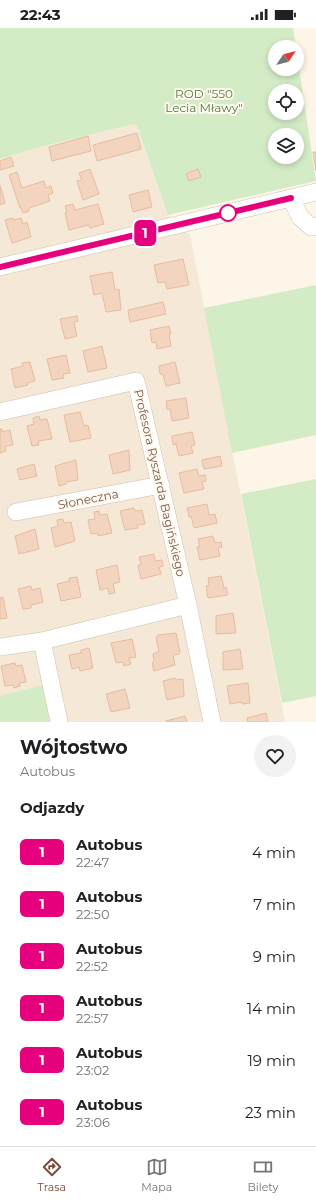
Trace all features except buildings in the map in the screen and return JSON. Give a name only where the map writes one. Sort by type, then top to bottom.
[{"type":"street","points":[[0,267],[316,192]]},
{"type":"street","points":[[291,198],[300,216],[311,226],[316,226]]},
{"type":"street","name":"Profesora Ryszarda Bagińskiego","points":[[0,412],[136,381],[188,605],[212,722]]},
{"type":"street","name":"Słoneczna","points":[[16,512],[161,485]]},
{"type":"street","points":[[0,647],[42,641],[188,605]]},
{"type":"street","points":[[42,641],[59,722]]},
{"type":"shaded area","points":[[134,124],[137,126],[168,215],[190,235],[285,722],[0,722],[0,159],[40,147]]},
{"type":"green space","name":"ROD \"550 Lecia Mławy\"","points":[[0,28],[293,28],[295,40],[268,40],[268,76],[300,76],[301,84],[268,84],[268,120],[304,120],[304,101],[316,181],[168,215],[137,126],[134,124],[40,147],[0,159]]},
{"type":"green space","points":[[316,285],[316,435],[232,453],[204,308]]},
{"type":"green space","points":[[316,479],[316,696],[282,703],[241,494]]},
{"type":"green space","points":[[44,685],[53,722],[0,722],[0,696]]},
{"type":"bus line","name":"1","points":[[0,267],[291,198]]}]
